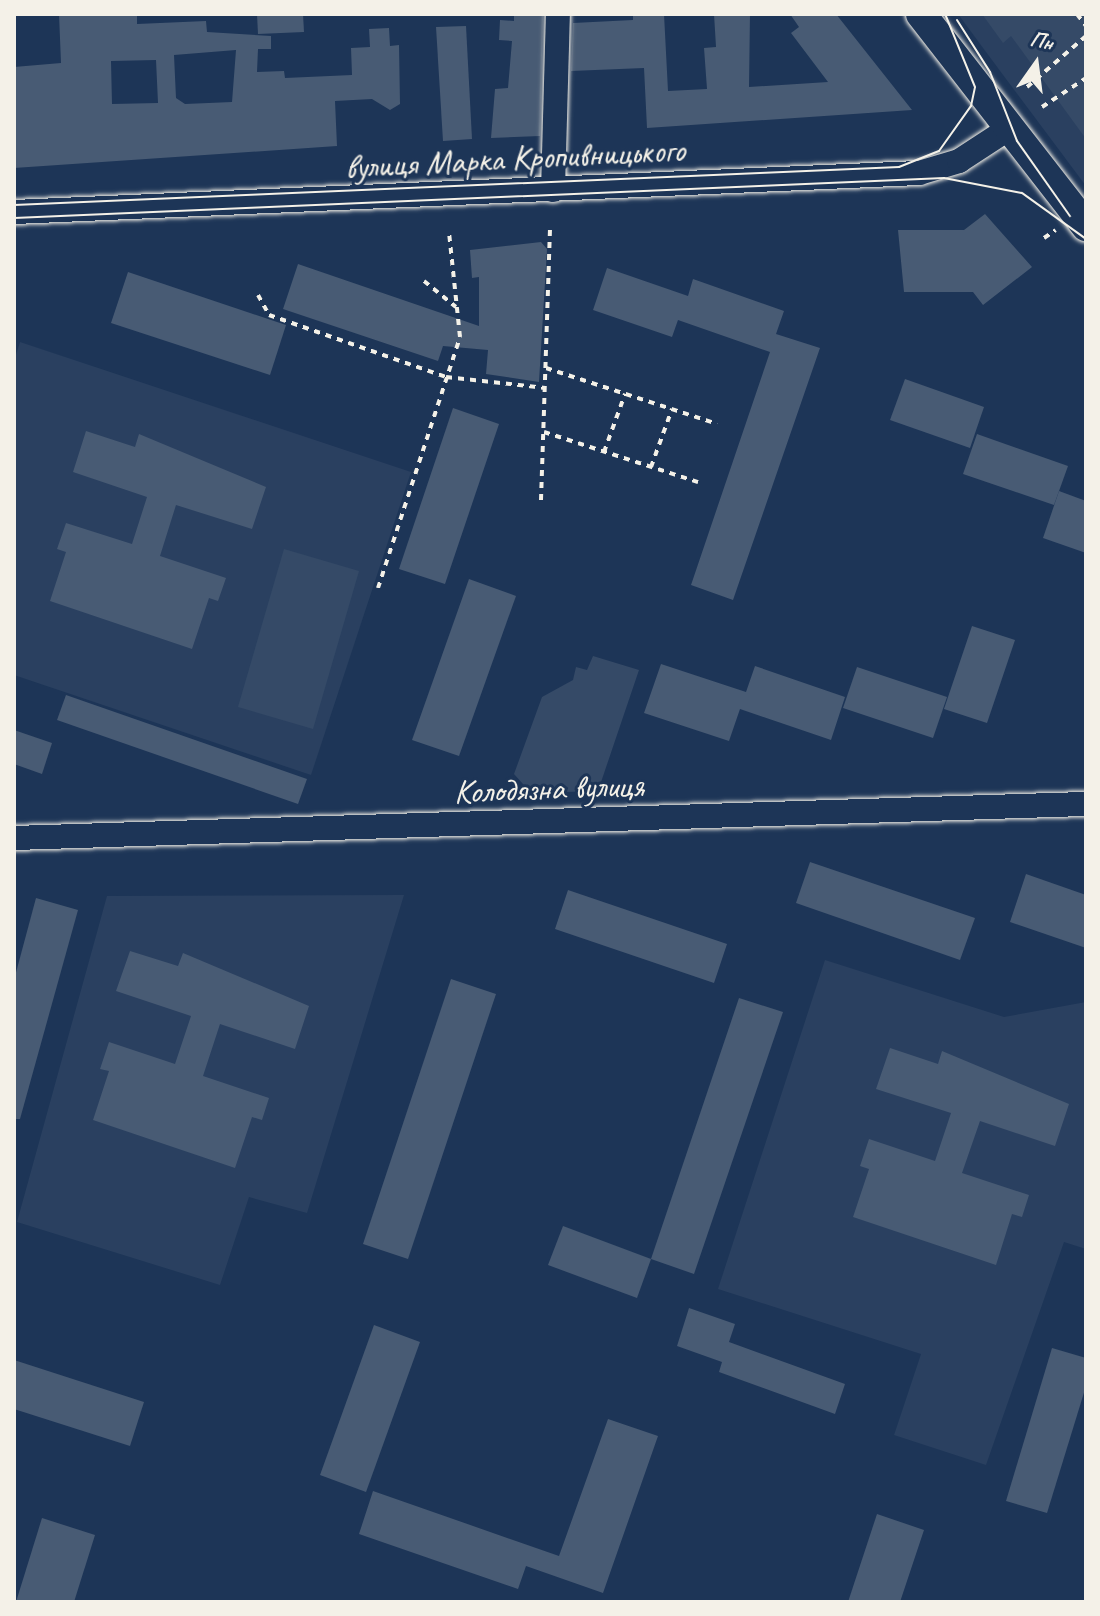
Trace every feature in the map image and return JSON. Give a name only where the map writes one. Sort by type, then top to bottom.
[{"type":"street","points":[[553,190],[558,14]]},
{"type":"street","points":[[921,14],[1086,226]]},
{"type":"street","name":"вулиця Марка Кропивницького","points":[[14,212],[919,173],[959,161],[1008,129]]},
{"type":"street","name":"Колодязна вулиця","points":[[14,838],[1086,804]]},
{"type":"path","points":[[1077,14],[1086,26]]},
{"type":"path","points":[[1027,87],[1086,36]]},
{"type":"path","points":[[1042,107],[1086,78]]},
{"type":"path","points":[[541,500],[550,226]]},
{"type":"path","points":[[378,588],[460,337],[449,232]]},
{"type":"path","points":[[424,281],[456,307]]},
{"type":"path","points":[[258,295],[269,315],[446,377],[545,388]]},
{"type":"path","points":[[546,368],[717,424]]},
{"type":"path","points":[[604,452],[625,394]]},
{"type":"path","points":[[651,467],[672,409]]},
{"type":"path","points":[[544,432],[698,482]]},
{"type":"shaded area","points":[[958,14],[1086,14],[1086,186],[986,52]]},
{"type":"shaded area","points":[[982,14],[1086,14],[1086,139],[1011,36],[1003,43]]},
{"type":"shaded area","points":[[20,342],[411,472],[311,775],[14,675],[14,361]]},
{"type":"shaded area","points":[[284,549],[359,571],[313,729],[238,707]]},
{"type":"shaded area","points":[[593,656],[639,670],[598,791],[531,793],[514,774],[542,697],[573,680],[576,667],[587,670]]},
{"type":"shaded area","points":[[404,895],[307,1213],[249,1197],[220,1285],[17,1222],[107,896]]},
{"type":"shaded area","points":[[825,960],[1004,1017],[1086,1002],[1086,1249],[1064,1242],[986,1465],[894,1435],[921,1354],[718,1289]]},
{"type":"building","points":[[59,14],[137,15],[137,24],[206,21],[207,32],[271,36],[271,49],[258,49],[257,72],[284,71],[285,78],[352,75],[351,48],[370,47],[369,29],[389,28],[390,46],[399,45],[400,104],[390,110],[372,99],[335,101],[337,146],[14,168],[14,67],[61,63]],"holes":[[[236,50],[232,102],[185,104],[176,98],[174,55]],[[156,60],[158,103],[112,104],[111,61]]]},
{"type":"building","points":[[257,14],[303,14],[304,32],[258,34]]},
{"type":"building","points":[[514,14],[543,14],[540,136],[491,138],[495,89],[508,88],[512,41],[499,40],[500,20],[514,21]]},
{"type":"building","points":[[633,14],[664,14],[668,91],[707,89],[704,48],[716,47],[714,14],[750,14],[749,87],[828,82],[791,33],[799,27],[790,14],[836,14],[912,110],[647,128],[644,68],[571,71],[573,23],[633,20]]},
{"type":"building","points":[[466,26],[472,139],[443,141],[436,27]]},
{"type":"building","points":[[985,214],[1032,267],[983,305],[973,292],[904,292],[898,230],[964,230]]},
{"type":"building","points":[[541,242],[547,249],[539,382],[486,374],[488,350],[443,346],[438,361],[283,309],[298,264],[479,326],[479,277],[472,278],[470,250]]},
{"type":"building","points":[[607,268],[688,296],[693,279],[784,311],[776,334],[820,348],[733,600],[691,585],[770,352],[678,320],[672,337],[593,310]]},
{"type":"building","points":[[128,272],[286,325],[270,375],[111,323]]},
{"type":"building","points":[[905,379],[984,407],[970,448],[890,420]]},
{"type":"building","points":[[453,408],[499,424],[445,584],[399,569]]},
{"type":"building","points":[[86,431],[135,447],[139,434],[266,487],[252,529],[176,505],[160,556],[226,578],[218,601],[209,598],[192,649],[50,601],[66,552],[57,549],[66,523],[132,544],[147,497],[73,472]]},
{"type":"building","points":[[977,434],[1068,466],[1054,505],[963,474]]},
{"type":"building","points":[[1059,491],[1086,501],[1086,553],[1043,538]]},
{"type":"building","points":[[469,579],[516,596],[459,756],[412,740]]},
{"type":"building","points":[[972,626],[1015,640],[987,723],[944,709]]},
{"type":"building","points":[[661,664],[746,692],[755,666],[845,697],[831,740],[740,709],[729,741],[644,713]]},
{"type":"building","points":[[857,667],[947,697],[933,738],[843,708]]},
{"type":"building","points":[[66,695],[307,779],[298,804],[57,720]]},
{"type":"building","points":[[14,730],[52,743],[42,774],[14,764]]},
{"type":"building","points":[[810,862],[975,918],[960,960],[796,903]]},
{"type":"building","points":[[1026,874],[1086,895],[1086,948],[1010,922]]},
{"type":"building","points":[[568,890],[727,944],[714,983],[555,929]]},
{"type":"building","points":[[36,898],[78,910],[20,1119],[14,1119],[14,980]]},
{"type":"building","points":[[130,951],[178,966],[183,953],[309,1006],[295,1049],[220,1024],[203,1076],[269,1098],[262,1120],[252,1117],[235,1168],[93,1120],[109,1071],[100,1069],[109,1042],[175,1064],[191,1016],[116,991]]},
{"type":"building","points":[[451,979],[496,994],[408,1259],[363,1244]]},
{"type":"building","points":[[739,998],[783,1012],[694,1274],[651,1259]]},
{"type":"building","points":[[890,1048],[938,1064],[942,1051],[1069,1104],[1055,1146],[980,1121],[962,1173],[1029,1195],[1022,1217],[1012,1214],[996,1265],[853,1217],[869,1169],[860,1166],[869,1139],[935,1161],[951,1113],[876,1089]]},
{"type":"building","points":[[563,1226],[651,1259],[637,1298],[548,1265]]},
{"type":"building","points":[[689,1308],[735,1324],[729,1342],[845,1384],[835,1414],[719,1372],[722,1362],[677,1346]]},
{"type":"building","points":[[374,1325],[420,1342],[366,1492],[320,1475]]},
{"type":"building","points":[[1052,1348],[1086,1358],[1086,1386],[1047,1513],[1006,1501]]},
{"type":"building","points":[[14,1360],[144,1402],[130,1446],[14,1409]]},
{"type":"building","points":[[608,1419],[658,1436],[603,1593],[526,1566],[518,1589],[359,1534],[373,1491],[559,1556]]},
{"type":"building","points":[[877,1514],[924,1530],[900,1602],[848,1602]]},
{"type":"building","points":[[42,1518],[95,1535],[74,1602],[16,1602]]},
{"type":"tram line","points":[[14,205],[899,167],[939,151],[971,106],[975,87],[945,14]]},
{"type":"tram line","points":[[957,20],[990,72],[1017,141],[1070,216]]},
{"type":"tram line","points":[[14,218],[944,178],[1022,193],[1086,239]]}]
